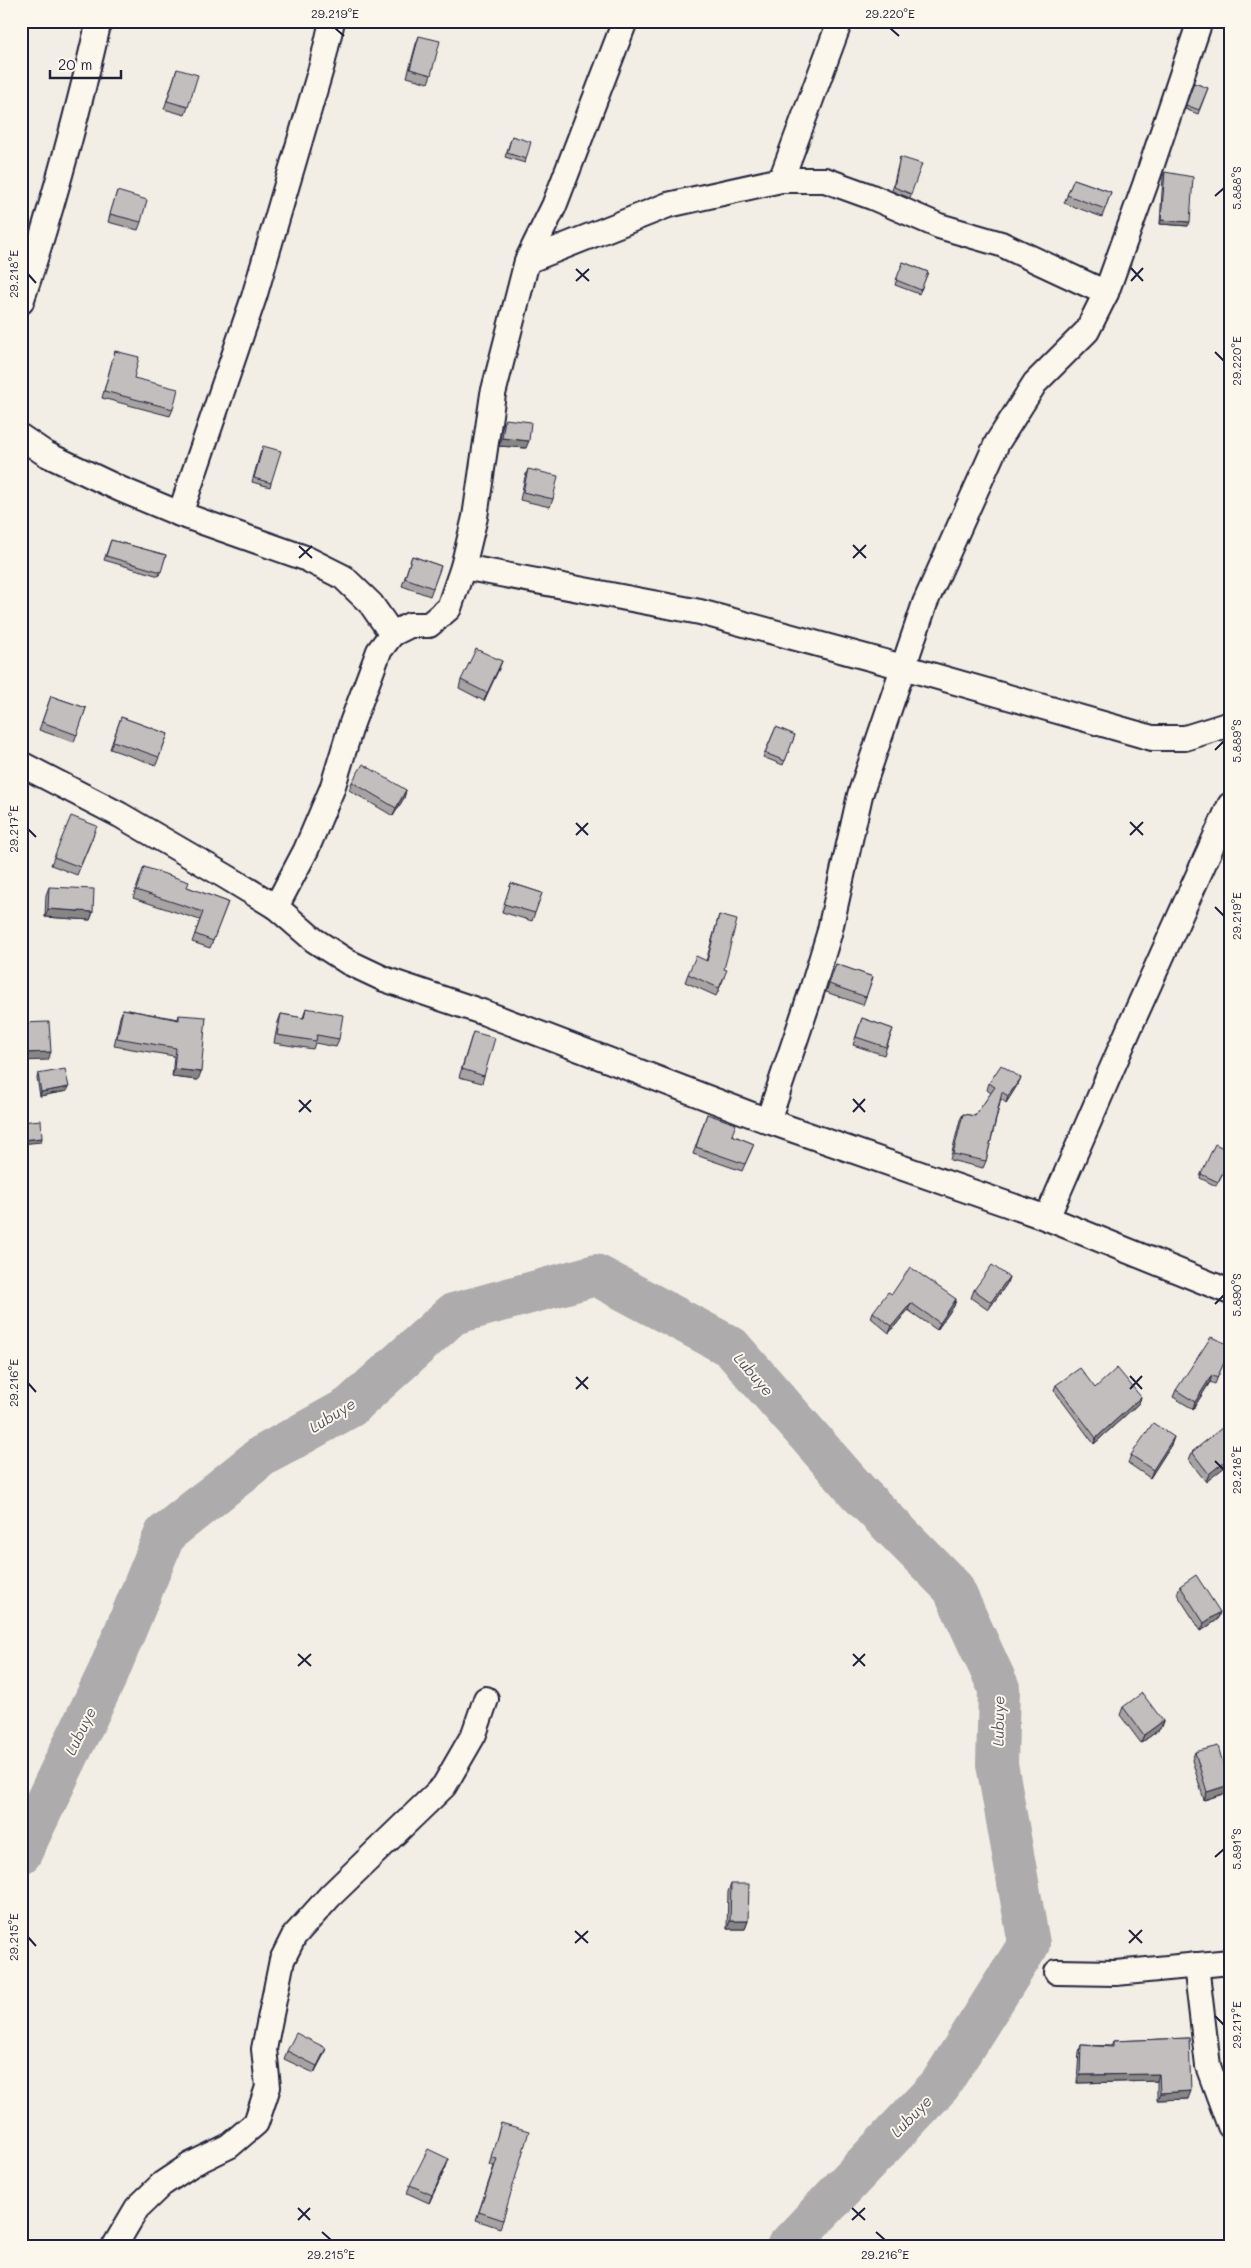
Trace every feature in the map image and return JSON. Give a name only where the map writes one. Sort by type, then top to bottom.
[{"type":"street","points":[[21,302],[49,218],[99,21]]},
{"type":"street","points":[[180,514],[254,297],[322,65],[332,21]]},
{"type":"street","points":[[276,907],[306,850],[332,788],[352,723],[379,651],[392,634],[410,625],[429,625],[449,608],[463,567],[475,517],[493,394],[527,261],[554,206],[625,21]]},
{"type":"street","points":[[781,180],[840,21]]},
{"type":"street","points":[[768,1121],[824,952],[858,813],[860,795],[925,603],[997,443],[1035,383],[1087,331],[1106,293],[1200,21]]},
{"type":"street","points":[[527,261],[668,205],[781,180],[825,180],[940,226],[1001,244],[1106,293]]},
{"type":"street","points":[[21,437],[46,454],[104,482],[180,514],[305,558],[343,577],[371,604],[392,634]]},
{"type":"street","points":[[463,567],[700,612],[903,667],[1152,738],[1185,738],[1230,724]]},
{"type":"street","points":[[21,764],[120,815],[276,907],[314,940],[348,962],[384,978],[485,1013],[768,1121],[1047,1218],[1230,1292]]},
{"type":"street","points":[[1047,1218],[1132,1022],[1230,805]]},
{"type":"street","points":[[114,2247],[137,2208],[162,2184],[192,2164],[229,2146],[256,2123],[268,2087],[264,2049],[282,1960],[294,1936],[330,1896],[444,1786],[474,1734],[486,1699]]},
{"type":"street","points":[[1057,1972],[1116,1973],[1230,1962]]},
{"type":"street","points":[[1196,1965],[1208,2066],[1230,2126]]},
{"type":"building","points":[[419,36],[440,41],[431,75],[410,69]]},
{"type":"building","points":[[177,69],[198,75],[188,107],[167,101]]},
{"type":"building","points":[[1194,83],[1208,88],[1199,110],[1186,105]]},
{"type":"building","points":[[512,136],[531,142],[526,159],[507,153]]},
{"type":"building","points":[[900,157],[922,164],[911,194],[894,187]]},
{"type":"building","points":[[1165,172],[1193,177],[1190,222],[1161,220]]},
{"type":"building","points":[[1074,179],[1111,192],[1105,209],[1067,195]]},
{"type":"building","points":[[117,191],[147,200],[141,222],[110,214]]},
{"type":"building","points":[[903,262],[928,272],[921,290],[896,280]]},
{"type":"building","points":[[115,351],[139,357],[134,378],[178,389],[173,409],[104,391]]},
{"type":"building","points":[[505,419],[531,422],[529,441],[502,438]]},
{"type":"building","points":[[263,446],[281,451],[271,483],[254,478]]},
{"type":"building","points":[[528,469],[558,476],[553,499],[523,492]]},
{"type":"building","points":[[111,540],[166,555],[161,572],[106,556]]},
{"type":"building","points":[[412,556],[441,566],[433,588],[405,578]]},
{"type":"building","points":[[476,649],[502,661],[487,693],[461,680]]},
{"type":"building","points":[[51,696],[86,708],[77,735],[42,722]]},
{"type":"building","points":[[121,717],[168,734],[159,757],[113,741]]},
{"type":"building","points":[[776,727],[795,735],[785,761],[765,753]]},
{"type":"building","points":[[363,764],[406,790],[396,808],[352,782]]},
{"type":"building","points":[[71,816],[97,826],[80,867],[54,857]]},
{"type":"building","points":[[144,867],[189,882],[187,887],[228,902],[213,941],[195,934],[203,912],[136,890]]},
{"type":"building","points":[[511,883],[542,893],[535,913],[504,904]]},
{"type":"building","points":[[49,887],[94,889],[93,912],[48,909]]},
{"type":"building","points":[[719,915],[737,920],[724,969],[727,970],[719,988],[688,974],[696,956],[707,961]]},
{"type":"building","points":[[836,964],[873,977],[866,997],[829,984]]},
{"type":"building","points":[[306,1008],[343,1015],[339,1039],[317,1035],[316,1041],[277,1035],[281,1014],[304,1018]]},
{"type":"building","points":[[123,1009],[179,1020],[179,1015],[206,1017],[201,1072],[174,1069],[176,1048],[117,1038]]},
{"type":"building","points":[[862,1018],[893,1029],[886,1047],[856,1037]]},
{"type":"building","points":[[49,1022],[51,1052],[22,1053],[21,1023]]},
{"type":"building","points":[[473,1032],[495,1038],[484,1076],[462,1069]]},
{"type":"building","points":[[1001,1065],[1021,1078],[1008,1096],[1002,1092],[986,1161],[953,1154],[963,1114],[975,1116],[995,1087],[989,1083]]},
{"type":"building","points":[[65,1069],[69,1087],[41,1092],[38,1074]]},
{"type":"building","points":[[707,1114],[736,1124],[732,1135],[754,1144],[745,1164],[696,1147]]},
{"type":"building","points":[[41,1120],[42,1138],[21,1140],[21,1122]]},
{"type":"building","points":[[1215,1144],[1230,1151],[1230,1158],[1218,1182],[1201,1174]]},
{"type":"building","points":[[992,1265],[1009,1277],[991,1302],[974,1290]]},
{"type":"building","points":[[910,1267],[956,1299],[940,1323],[911,1303],[892,1326],[873,1312],[888,1292],[892,1294]]},
{"type":"building","points":[[1211,1337],[1230,1345],[1230,1350],[1217,1378],[1212,1375],[1195,1402],[1176,1390]]},
{"type":"building","points":[[1080,1368],[1095,1388],[1117,1368],[1141,1397],[1096,1438],[1056,1385]]},
{"type":"building","points":[[1153,1423],[1174,1437],[1153,1470],[1131,1455]]},
{"type":"building","points":[[1228,1423],[1230,1425],[1230,1457],[1209,1474],[1192,1452]]},
{"type":"building","points":[[1196,1575],[1220,1612],[1204,1623],[1180,1586]]},
{"type":"building","points":[[1142,1693],[1163,1721],[1144,1735],[1123,1707]]},
{"type":"building","points":[[1218,1746],[1229,1785],[1207,1792],[1195,1752]]},
{"type":"building","points":[[731,1884],[749,1884],[748,1921],[730,1921]]},
{"type":"building","points":[[296,2033],[326,2048],[317,2066],[287,2051]]},
{"type":"building","points":[[1189,2038],[1191,2091],[1160,2093],[1159,2074],[1080,2075],[1081,2045],[1113,2047],[1113,2041]]},
{"type":"building","points":[[501,2123],[529,2131],[503,2220],[479,2212],[497,2159],[491,2157]]},
{"type":"building","points":[[428,2149],[449,2159],[432,2195],[410,2185]]},
{"type":"waterway","name":"Lubuye","points":[[21,1853],[108,1673],[165,1534],[262,1456],[350,1407],[453,1314],[596,1275],[731,1347],[857,1491],[953,1588],[999,1688],[997,1764],[1029,1944],[940,2085],[787,2247]]}]
